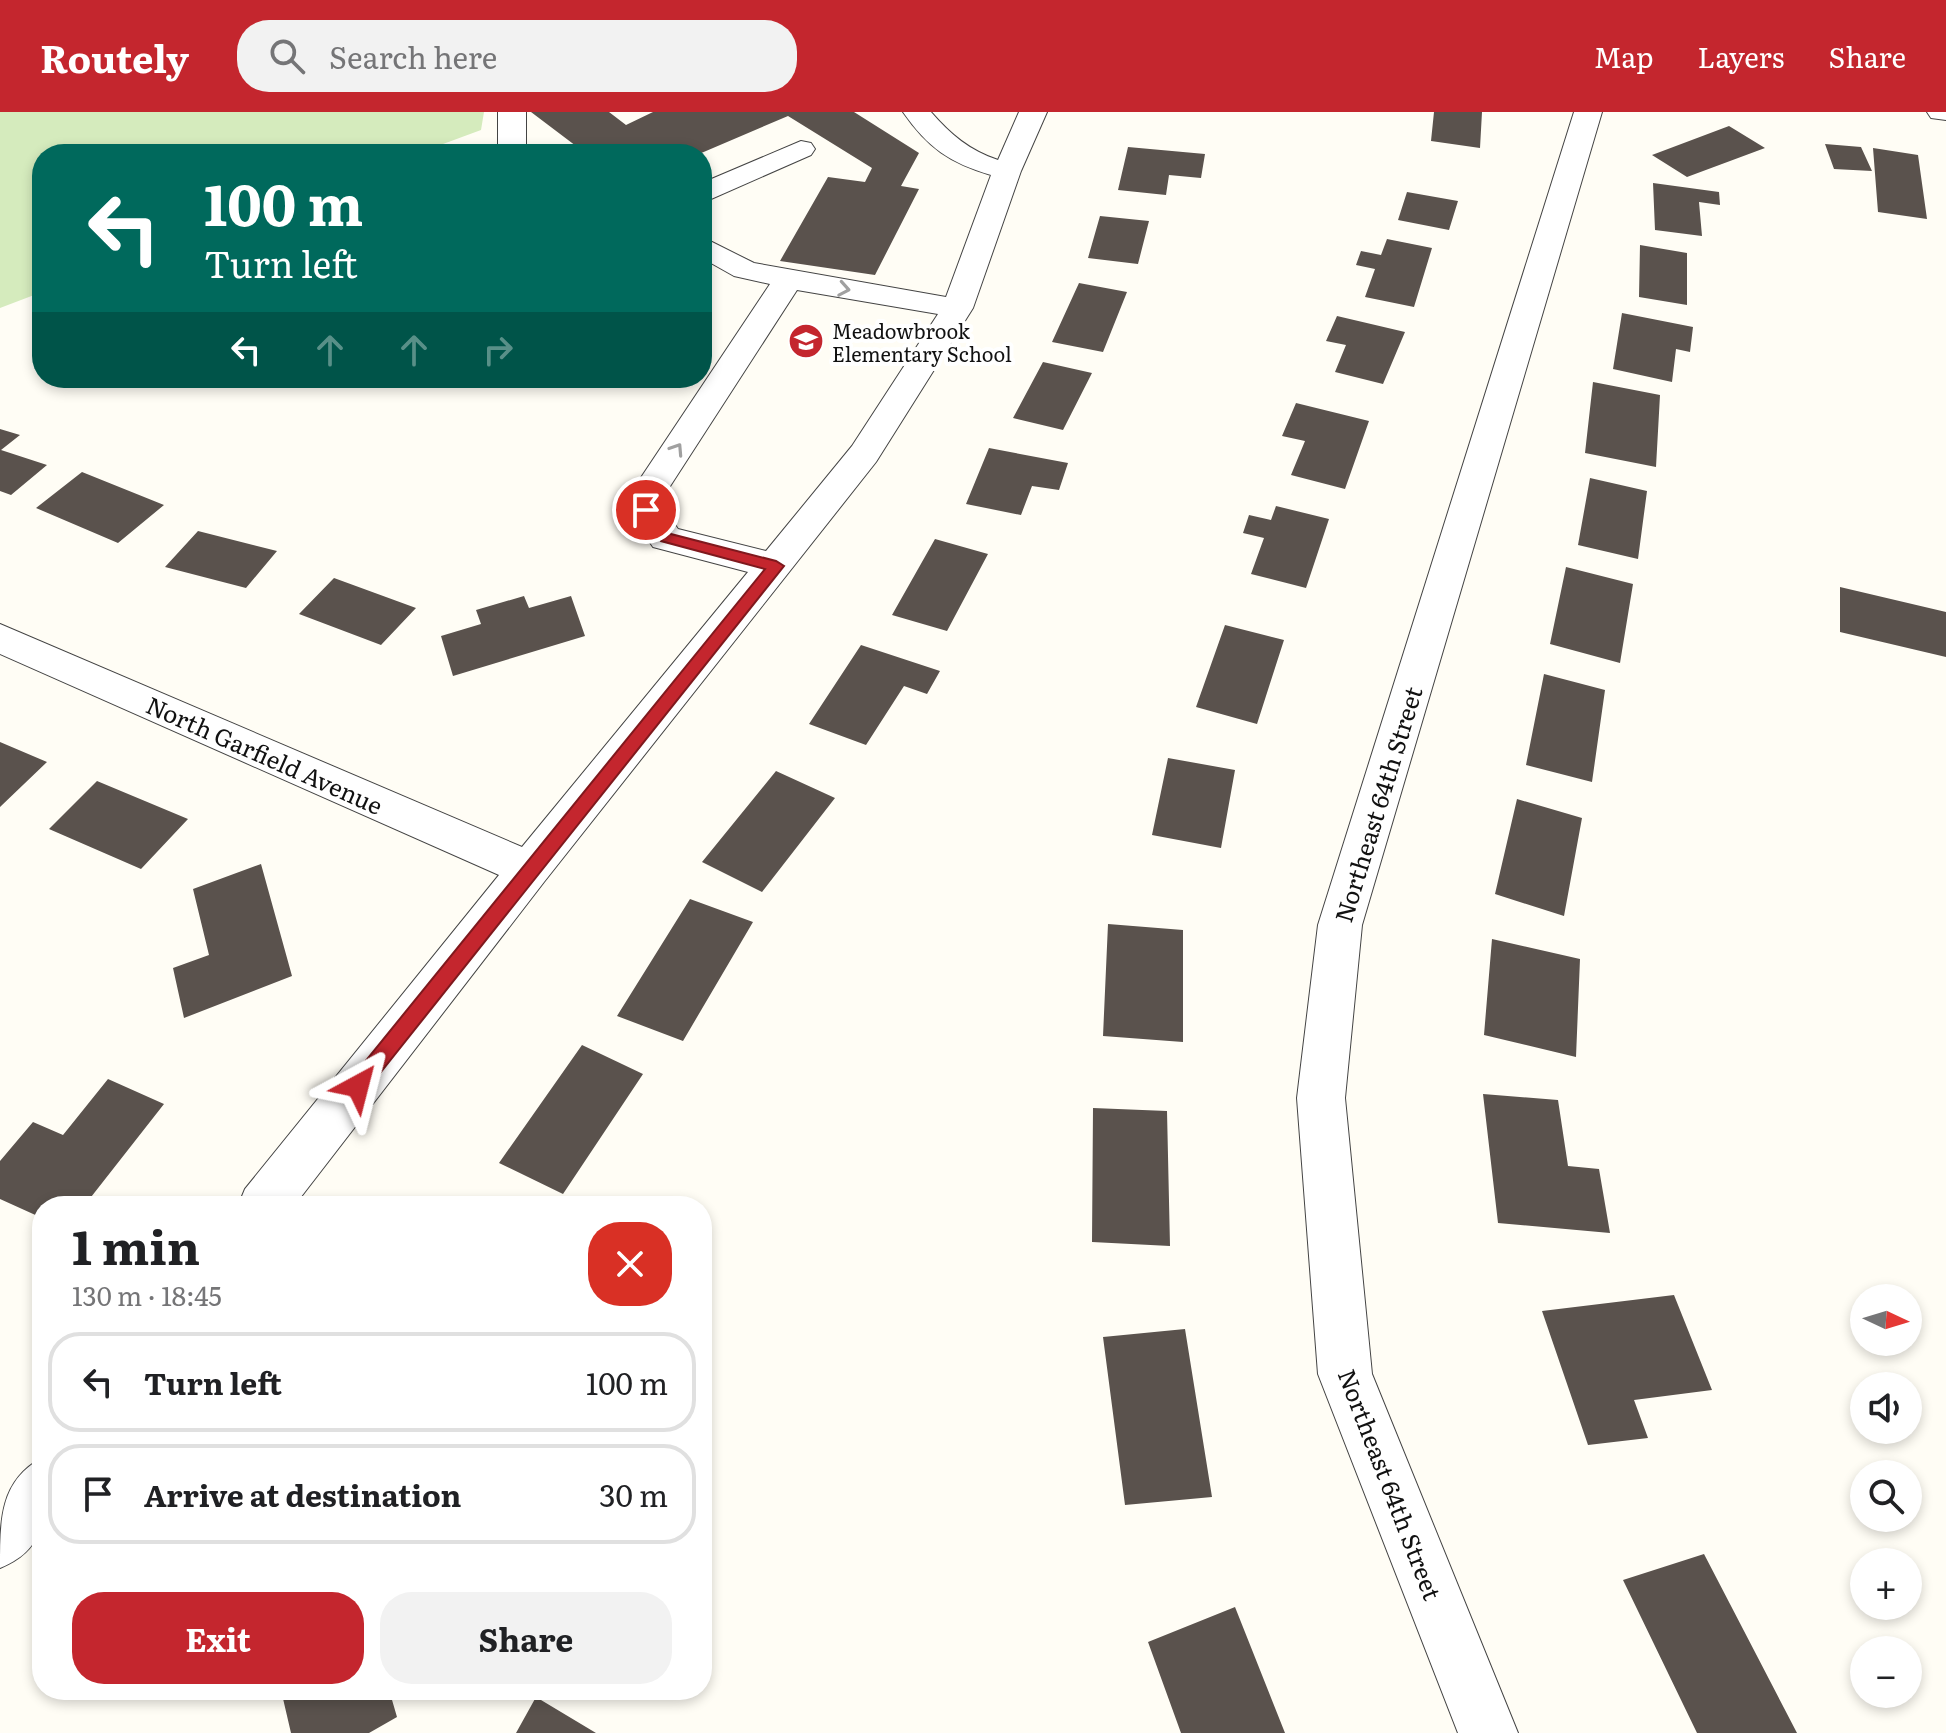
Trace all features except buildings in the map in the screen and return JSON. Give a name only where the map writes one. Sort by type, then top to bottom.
[{"type":"street","points":[[512,112],[512,144]]},
{"type":"street","points":[[917,112],[937,136],[969,160],[1007,171]]},
{"type":"street","points":[[271,1196],[529,869],[864,454],[957,308],[1007,171],[1033,112]]},
{"type":"street","name":"Northeast 64th Street","points":[[1488,1733],[1345,1374],[1321,1098],[1340,925],[1588,112]]},
{"type":"street","points":[[712,189],[801,149]]},
{"type":"street","points":[[712,252],[745,270],[957,308]]},
{"type":"street","points":[[776,566],[666,538],[646,510],[650,490],[789,279]]},
{"type":"street","name":"North Garfield Avenue","points":[[0,638],[529,869]]},
{"type":"street","points":[[0,1540],[32,1499]]},
{"type":"green space","points":[[0,112],[484,112],[481,130],[443,144],[32,144],[32,296],[0,308]]},
{"type":"place","name":"Meadowbrook Elementary School","points":[[806,341]]},
{"type":"route","points":[[358,1086],[529,869],[776,566],[666,538],[646,510]]}]
